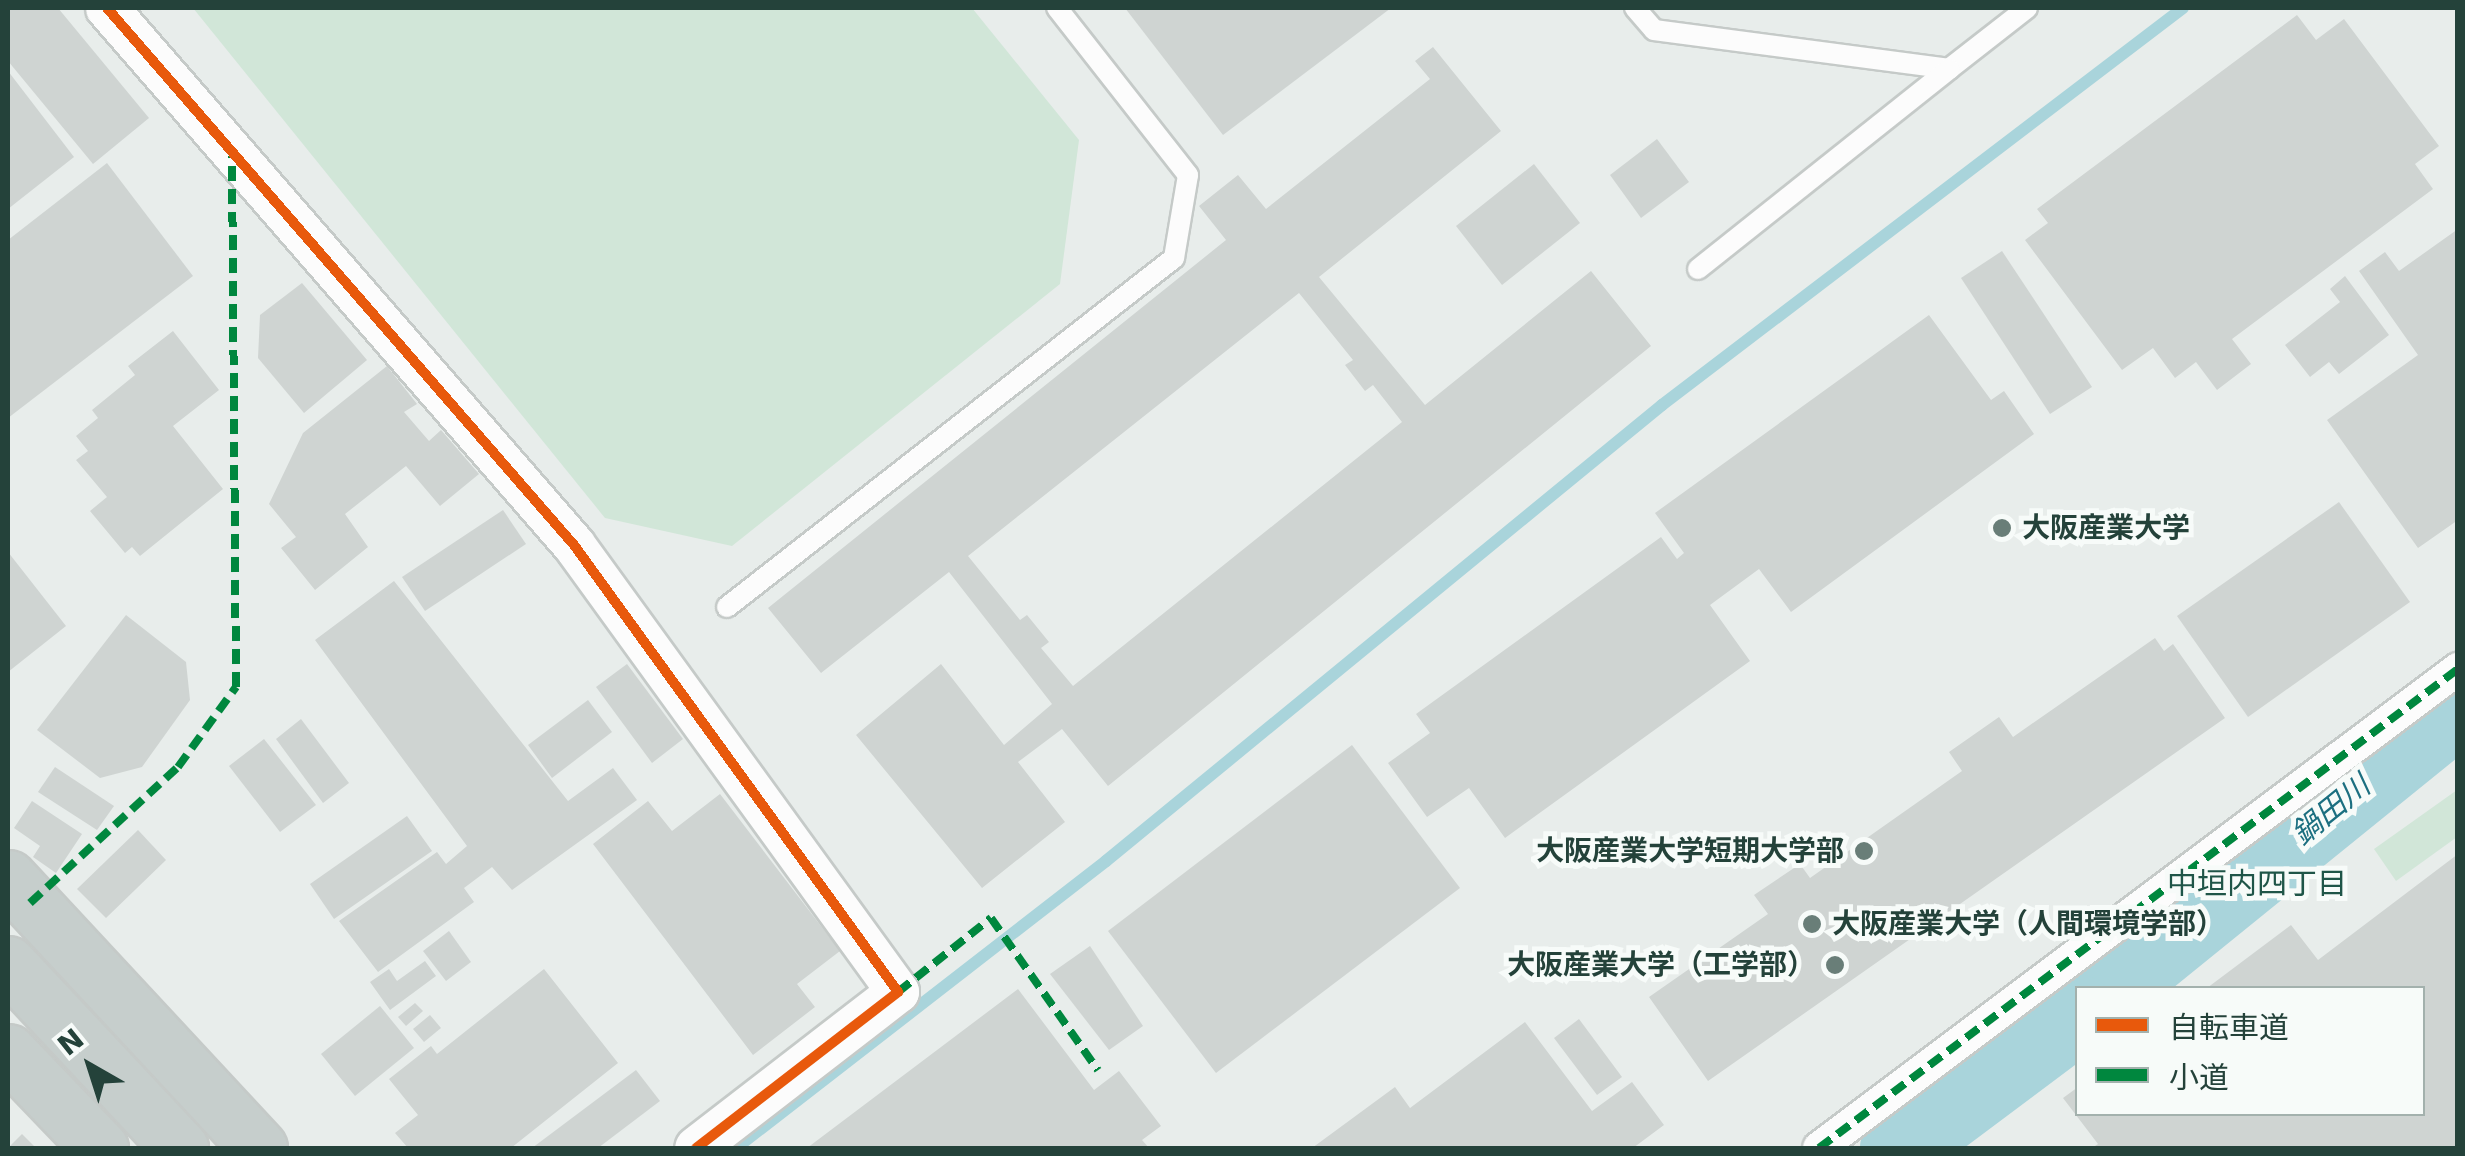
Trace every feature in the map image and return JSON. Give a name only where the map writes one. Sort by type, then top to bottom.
[{"type":"highway","points":[[8,878],[259,1148]]},
{"type":"highway","points":[[8,964],[180,1148]]},
{"type":"highway","points":[[8,1052],[100,1148]]},
{"type":"street","points":[[107,8],[574,545],[898,992],[696,1148]]},
{"type":"street","points":[[1819,1148],[2458,668]]},
{"type":"lane","points":[[727,608],[1174,258],[1188,175],[1056,8]]},
{"type":"lane","points":[[1634,8],[1654,30],[1949,69]]},
{"type":"lane","points":[[1698,269],[2026,8]]},
{"type":"green space","points":[[193,8],[972,8],[1079,140],[1060,284],[732,546],[605,518]]},
{"type":"green space","points":[[2457,790],[2457,837],[2396,881],[2374,849]]},
{"type":"building","points":[[8,8],[58,8],[149,118],[93,164],[8,61]]},
{"type":"building","points":[[1125,8],[1391,8],[1223,135]]},
{"type":"building","points":[[2297,15],[2316,40],[2344,19],[2439,146],[2415,164],[2433,189],[2232,339],[2251,364],[2217,390],[2196,362],[2175,378],[2153,348],[2122,370],[2025,240],[2048,223],[2037,209]]},
{"type":"building","points":[[1433,47],[1501,131],[1319,277],[1425,405],[1591,271],[1651,346],[1108,786],[1062,729],[1018,762],[1065,822],[982,888],[856,735],[941,664],[1004,745],[1052,704],[949,572],[821,673],[768,608],[1226,240],[1199,206],[1238,175],[1266,209],[1430,79],[1415,61]],"holes":[[[1299,293],[1353,360],[1345,365],[1365,391],[1373,385],[1402,422],[1073,686],[1041,648],[1049,642],[1027,615],[1020,620],[968,556]]]},
{"type":"building","points":[[8,71],[74,157],[8,209]]},
{"type":"building","points":[[1657,139],[1689,182],[1641,218],[1610,175]]},
{"type":"building","points":[[107,163],[193,276],[8,418],[8,240]]},
{"type":"building","points":[[1534,164],[1580,223],[1502,285],[1456,226]]},
{"type":"building","points":[[2458,229],[2458,520],[2418,548],[2327,420],[2418,355],[2359,271],[2385,252],[2399,271]]},
{"type":"building","points":[[2002,251],[2092,387],[2050,414],[1961,278]]},
{"type":"building","points":[[2345,276],[2389,335],[2339,374],[2329,362],[2310,377],[2285,345],[2340,302],[2330,289]]},
{"type":"building","points":[[302,283],[367,360],[304,413],[258,358],[260,315]]},
{"type":"building","points":[[1929,315],[1991,400],[2004,391],[2034,434],[1791,612],[1759,569],[1710,605],[1750,661],[1505,838],[1469,788],[1427,817],[1388,763],[1430,733],[1416,714],[1661,537],[1677,559],[1684,553],[1655,513]]},
{"type":"building","points":[[173,331],[219,390],[173,426],[223,489],[140,556],[132,547],[125,553],[90,511],[107,497],[76,460],[88,451],[76,436],[98,418],[92,410],[135,375],[128,366]]},
{"type":"building","points":[[387,366],[417,404],[404,412],[429,441],[441,430],[479,474],[440,506],[406,466],[345,514],[368,547],[315,590],[281,548],[296,537],[269,504],[303,433]]},
{"type":"building","points":[[2339,502],[2410,602],[2248,717],[2177,616]]},
{"type":"building","points":[[503,510],[526,544],[425,611],[402,577]]},
{"type":"building","points":[[8,552],[66,626],[8,672]]},
{"type":"building","points":[[394,581],[568,801],[613,768],[637,800],[512,890],[492,867],[464,888],[474,902],[378,972],[339,921],[437,852],[446,864],[467,846],[315,640]]},
{"type":"building","points":[[126,615],[186,662],[190,700],[142,767],[100,778],[37,730]]},
{"type":"building","points":[[2155,638],[2164,651],[2173,644],[2225,718],[1708,1081],[1649,997],[1768,914],[1754,895],[1800,864],[1810,878],[1962,771],[1949,752],[1999,717],[2013,737]]},
{"type":"building","points":[[627,664],[683,739],[652,763],[596,687]]},
{"type":"building","points":[[588,700],[612,732],[552,778],[528,745]]},
{"type":"building","points":[[301,719],[349,783],[323,803],[276,739]]},
{"type":"building","points":[[264,739],[316,805],[280,832],[229,766]]},
{"type":"building","points":[[1352,745],[1460,888],[1216,1073],[1108,931]]},
{"type":"building","points":[[55,767],[114,806],[97,830],[38,792]]},
{"type":"building","points":[[720,794],[840,951],[797,984],[815,1007],[753,1055],[593,844],[648,801],[672,831]]},
{"type":"building","points":[[32,801],[82,834],[56,873],[33,857],[40,846],[14,828]]},
{"type":"building","points":[[407,816],[432,851],[334,919],[310,884]]},
{"type":"building","points":[[138,830],[166,860],[106,918],[77,889]]},
{"type":"building","points":[[2458,854],[2458,1148],[2092,1148],[2098,1144],[2077,1116],[2425,1116],[2425,986],[2210,986],[2291,925],[2318,960]]},
{"type":"building","points":[[449,931],[471,962],[446,981],[423,951]]},
{"type":"building","points":[[1090,946],[1143,1026],[1109,1050],[1050,974]]},
{"type":"building","points":[[425,961],[436,976],[390,1010],[370,982],[389,969],[397,981]]},
{"type":"building","points":[[544,969],[618,1063],[511,1148],[408,1148],[395,1133],[418,1115],[389,1079],[431,1046],[437,1054]]},
{"type":"building","points":[[1018,989],[1094,1090],[1119,1071],[1161,1126],[1142,1140],[1149,1148],[807,1148]]},
{"type":"building","points":[[415,1003],[423,1011],[406,1026],[398,1017]]},
{"type":"building","points":[[380,1006],[414,1048],[355,1096],[321,1054]]},
{"type":"building","points":[[430,1015],[441,1028],[424,1042],[413,1029]]},
{"type":"building","points":[[1579,1019],[1622,1077],[1597,1095],[1554,1038]]},
{"type":"building","points":[[1525,1022],[1592,1111],[1632,1082],[1664,1125],[1633,1148],[1312,1148],[1395,1087],[1410,1108]]},
{"type":"building","points":[[636,1070],[660,1101],[598,1148],[532,1148]]},
{"type":"building","points":[[2075,1089],[2075,1114],[2063,1098]]},
{"type":"building","points":[[22,1134],[36,1148],[8,1148]]},
{"type":"waterway","points":[[736,1148],[1106,861],[1662,405],[2183,8]]},
{"type":"waterway","name":"鍋田川","points":[[2113,986],[2458,707]]},
{"type":"waterway","name":"鍋田川","points":[[1899,1148],[2075,1016]]},
{"type":"marked path","points":[[30,903],[178,767],[236,687],[232,156]]},
{"type":"marked path","points":[[1819,1148],[2458,669]]},
{"type":"marked path","points":[[898,992],[991,918],[1098,1070]]},
{"type":"cycle path","points":[[107,8],[574,545],[898,992],[696,1148]]},
{"type":"place","name":"大阪産業大学","points":[[2002,528]]},
{"type":"place","name":"大阪産業大学短期大学部","points":[[1864,851]]},
{"type":"place","name":"大阪産業大学（人間環境学部）","points":[[1812,924]]},
{"type":"place","name":"大阪産業大学（工学部）","points":[[1835,965]]},
{"type":"district","name":"中垣内四丁目","points":[[2257,884]]}]
